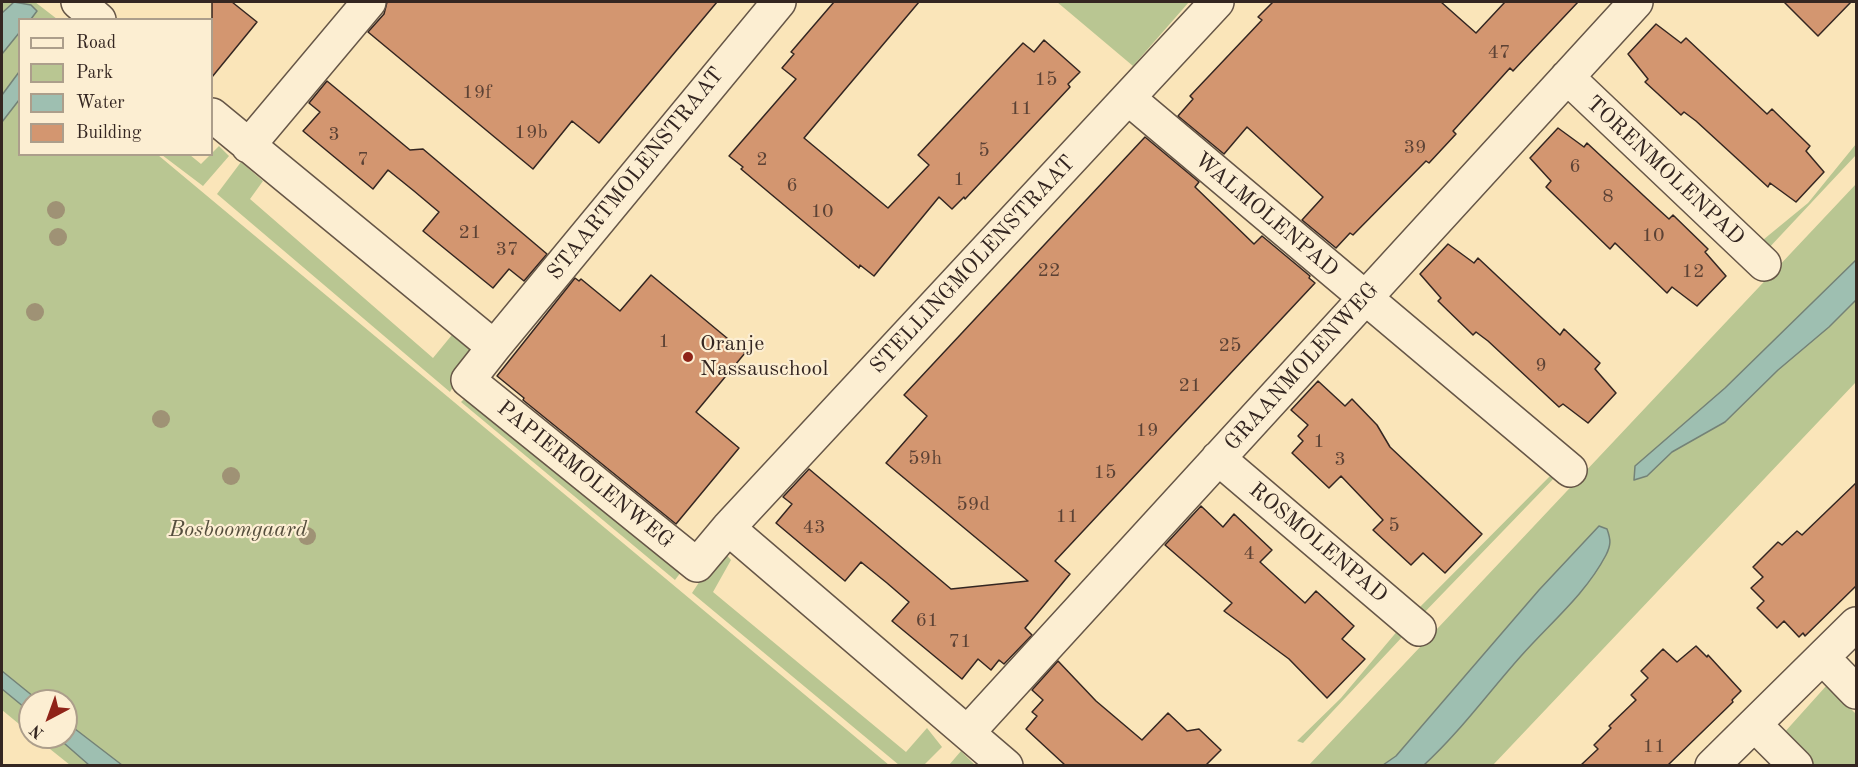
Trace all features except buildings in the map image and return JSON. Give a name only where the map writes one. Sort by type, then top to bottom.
[{"type":"street","points":[[78,2],[97,18]]},
{"type":"street","points":[[248,146],[369,2]]},
{"type":"street","name":"STAARTMOLENSTRAAT","points":[[494,347],[779,2]]},
{"type":"street","name":"STELLINGMOLENSTRAAT","points":[[728,528],[1217,2]]},
{"type":"street","name":"GRAANMOLENWEG","points":[[968,732],[1636,2]]},
{"type":"street","name":"TORENMOLENPAD","points":[[1567,77],[1764,264]]},
{"type":"street","name":"WALMOLENPAD","points":[[1128,98],[1570,470]]},
{"type":"street","points":[[213,116],[494,347]]},
{"type":"street","name":"PAPIERMOLENWEG","points":[[494,347],[468,380],[697,565],[728,528]]},
{"type":"street","name":"ROSMOLENPAD","points":[[1218,458],[1419,628]]},
{"type":"street","points":[[728,528],[1006,765]]},
{"type":"street","points":[[1712,765],[1857,624]]},
{"type":"street","points":[[1823,658],[1857,693]]},
{"type":"street","points":[[1755,725],[1796,765]]},
{"type":"green space","name":"Bosboomgaard","points":[[2,2],[35,2],[56,18],[18,18],[18,156],[159,156],[889,765],[70,765],[50,749],[78,749],[78,689],[18,689],[18,723],[2,710]]},
{"type":"green space","points":[[1057,2],[1189,2],[1133,66]]},
{"type":"green space","points":[[1856,144],[1856,155],[1767,250],[1758,244],[1808,203]]},
{"type":"green space","points":[[219,146],[229,156],[203,186],[163,156],[191,156],[201,164],[209,156],[213,156],[213,152]]},
{"type":"green space","points":[[241,162],[263,181],[250,199],[433,358],[456,330],[476,348],[450,392],[217,194]]},
{"type":"green space","points":[[1856,184],[1856,382],[1493,765],[1308,766]]},
{"type":"green space","points":[[466,397],[681,572],[675,580],[461,402]]},
{"type":"green space","points":[[1555,471],[1558,474],[1419,618],[1413,614]]},
{"type":"green space","points":[[721,549],[731,560],[713,592],[906,752],[927,728],[942,747],[924,765],[899,765],[692,593]]},
{"type":"green space","points":[[1399,629],[1404,635],[1303,743],[1297,741],[1341,698]]},
{"type":"green space","points":[[1827,685],[1856,714],[1856,765],[1814,765],[1783,734]]},
{"type":"green space","points":[[961,751],[975,765],[949,765]]},
{"type":"water","points":[[14,2],[31,5],[37,11],[32,18],[18,18],[18,34],[2,54],[2,13]]},
{"type":"water","points":[[18,73],[18,101],[2,122],[2,95]]},
{"type":"water","points":[[1856,260],[1856,300],[1829,327],[1778,370],[1725,422],[1672,452],[1647,476],[1634,480],[1635,466],[1725,388]]},
{"type":"water","points":[[1599,526],[1607,529],[1610,542],[1608,551],[1598,569],[1578,596],[1521,656],[1450,739],[1424,765],[1383,765],[1396,756],[1539,590]]},
{"type":"water","points":[[2,671],[24,689],[18,689],[18,702],[2,689]]},
{"type":"water","points":[[78,731],[122,765],[89,765],[71,749],[78,749]]},
{"type":"place","name":"Oranje Nassauschool","points":[[688,357]]}]
